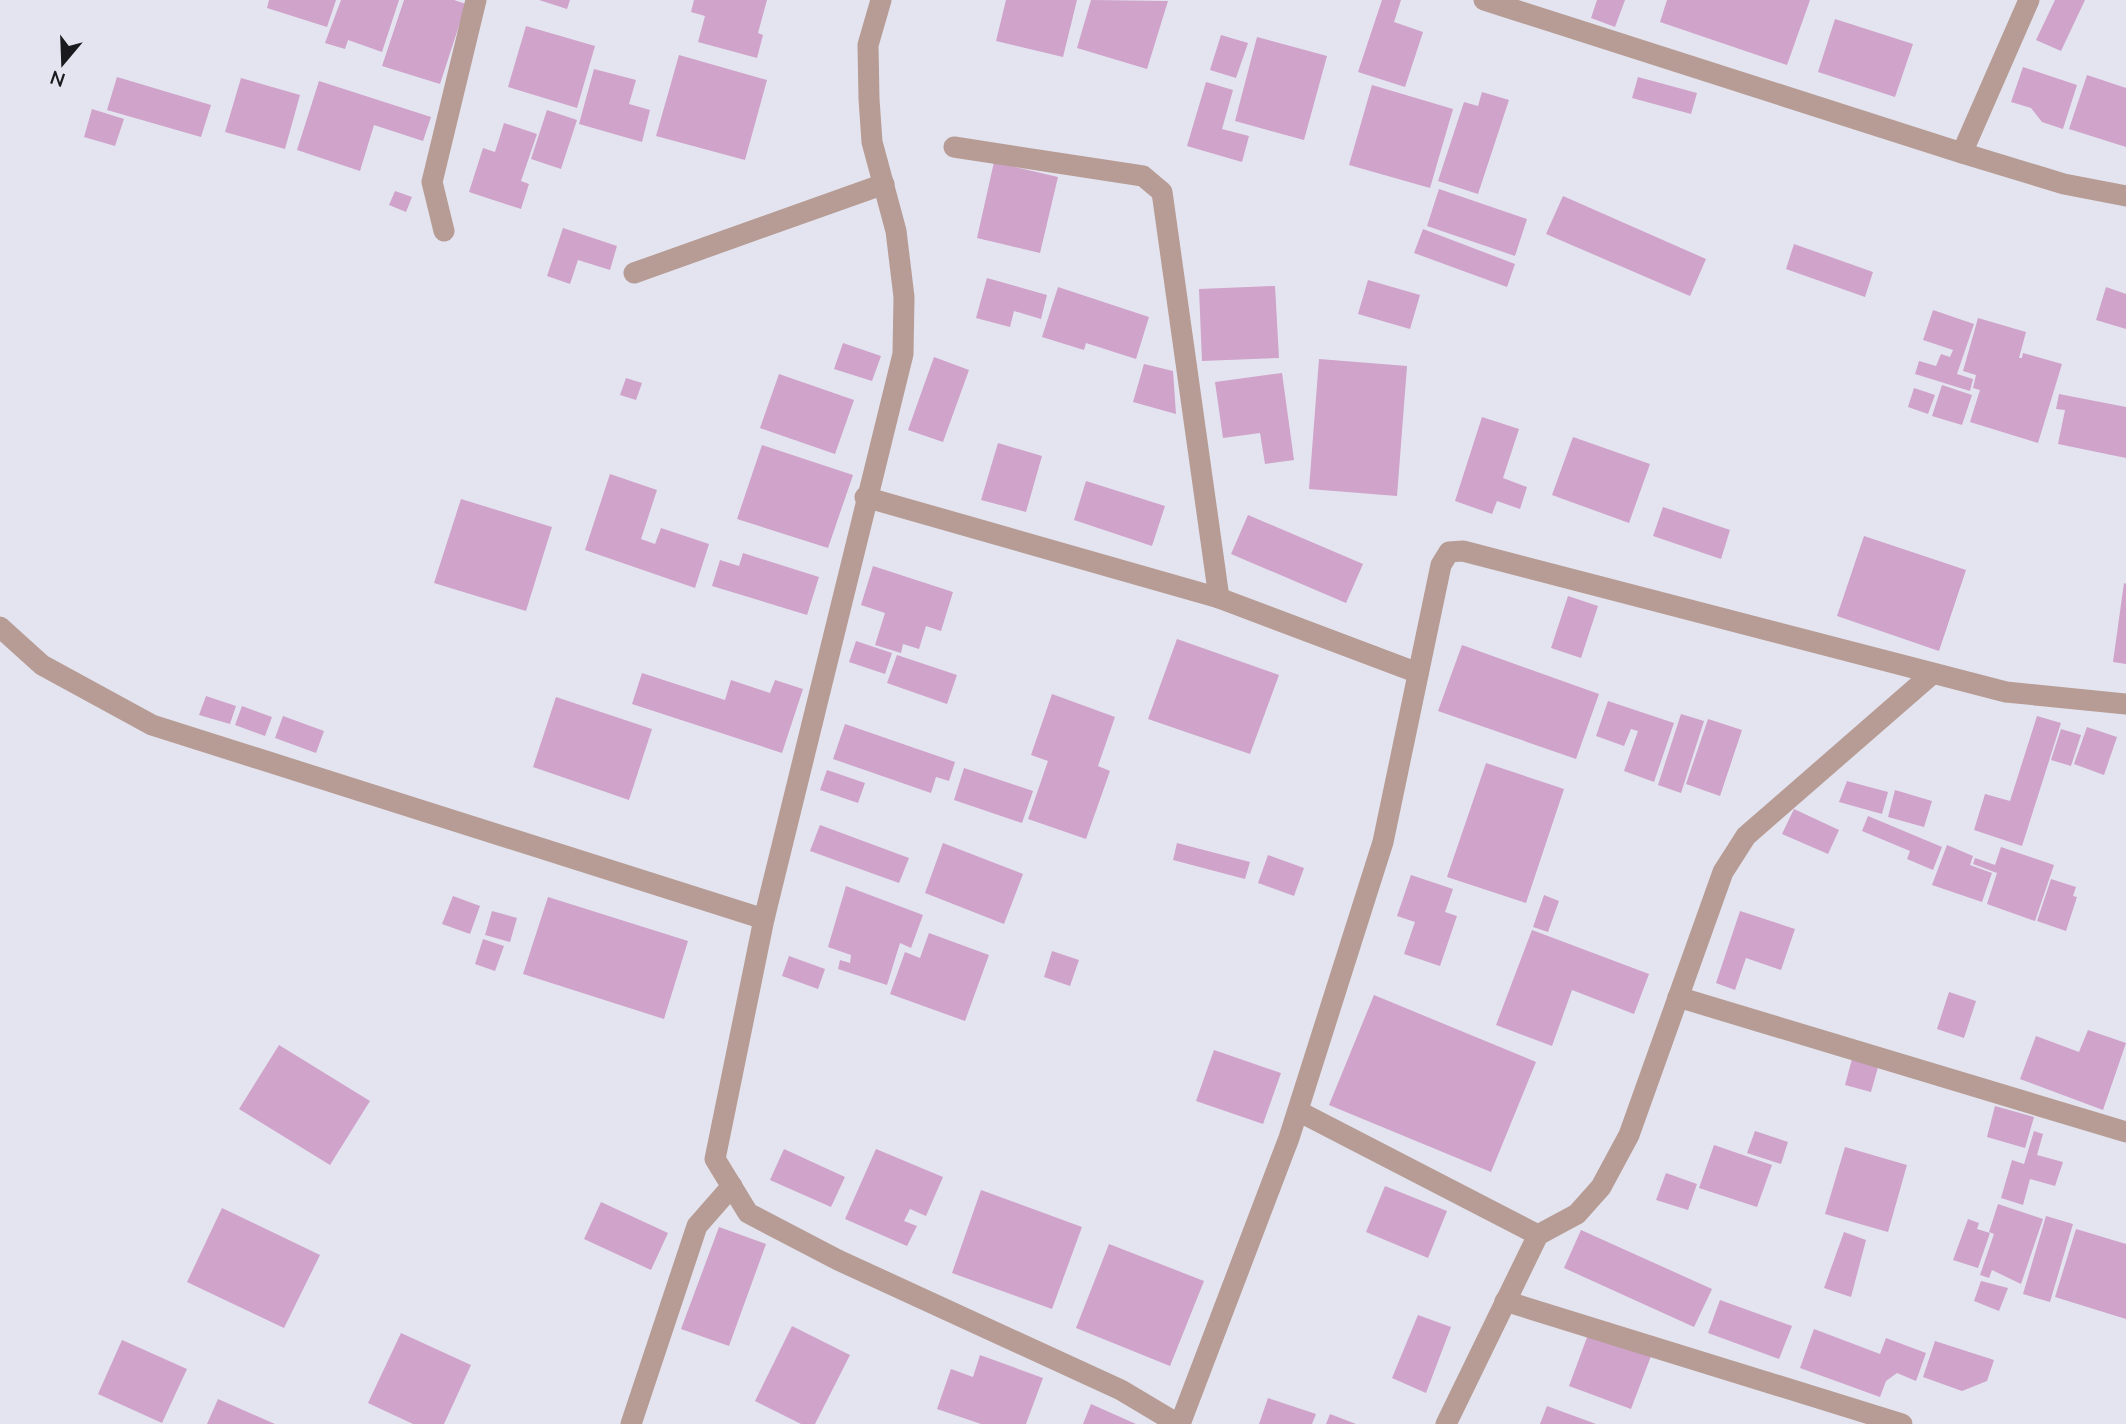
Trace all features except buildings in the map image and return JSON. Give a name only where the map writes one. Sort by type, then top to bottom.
[{"type":"street","points":[[444,231],[432,182],[476,0]]},
{"type":"street","points":[[881,0],[868,46],[869,99],[872,142],[896,231],[904,297],[903,354],[865,497],[816,713],[764,919],[715,1159],[748,1213],[838,1261],[1121,1390],[1179,1424],[1298,1111],[1383,842],[1441,565],[1448,552],[1463,551],[2006,692],[2126,704]]},
{"type":"street","points":[[1484,0],[1962,153],[2064,184],[2126,196]]},
{"type":"street","points":[[1962,153],[2029,0]]},
{"type":"street","points":[[954,147],[1044,163],[1143,176],[1162,192],[1219,598]]},
{"type":"street","points":[[634,273],[884,184]]},
{"type":"street","points":[[865,497],[1219,598],[1418,673]]},
{"type":"street","points":[[0,627],[42,665],[152,725],[764,919]]},
{"type":"street","points":[[1446,1424],[1538,1235],[1577,1214],[1601,1187],[1629,1135],[1723,872],[1746,836],[1932,674]]},
{"type":"street","points":[[1678,997],[2126,1132]]},
{"type":"street","points":[[1298,1111],[1538,1235]]},
{"type":"street","points":[[631,1424],[697,1226],[732,1186]]},
{"type":"street","points":[[1504,1301],[1902,1424]]}]
